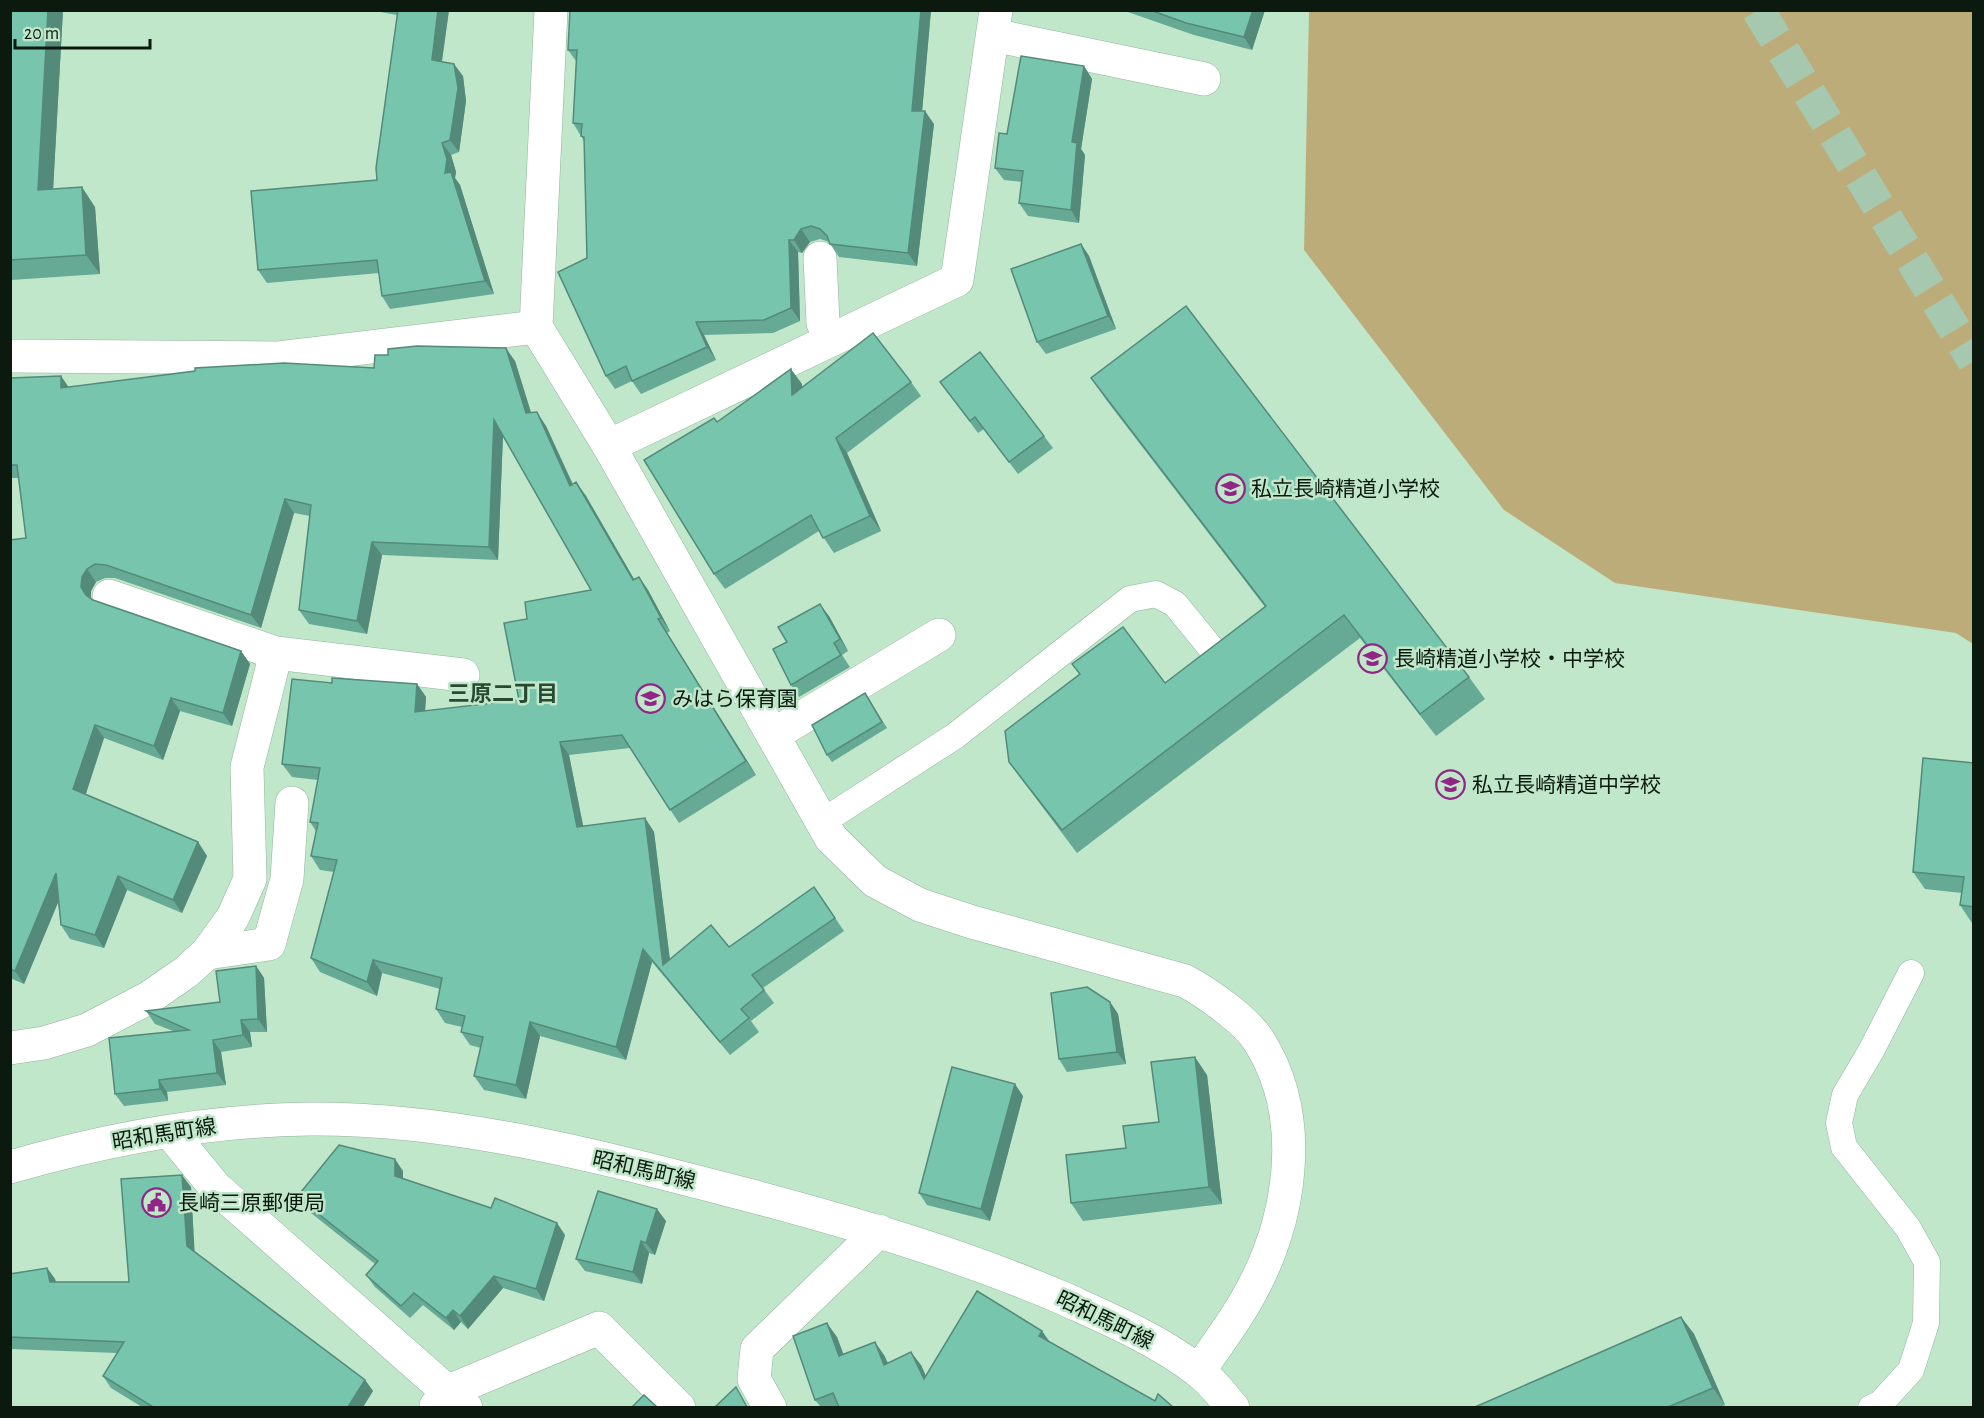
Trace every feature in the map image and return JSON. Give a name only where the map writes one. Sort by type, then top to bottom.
[{"type":"street","points":[[551,10],[536,327],[609,446],[831,838],[875,881],[920,905],[972,922],[1185,981],[1207,992],[1258,1039],[1278,1077],[1289,1128],[1289,1162],[1281,1217],[1248,1298],[1199,1371]]},
{"type":"street","points":[[609,446],[957,280],[994,23],[1204,79]]},
{"type":"street","points":[[820,258],[823,323],[831,340]]},
{"type":"street","points":[[10,356],[279,358],[536,327]]},
{"type":"street","points":[[109,596],[276,653],[464,675]]},
{"type":"street","points":[[772,735],[939,635]]},
{"type":"street","points":[[10,1048],[44,1043],[87,1030],[150,997],[186,972],[207,953],[233,916],[250,879],[247,767],[276,653]]},
{"type":"street","points":[[207,953],[269,944],[287,879],[292,803]]},
{"type":"street","name":"昭和馬町線","points":[[10,1167],[70,1149],[238,1123],[309,1119],[368,1121],[455,1129],[637,1166],[879,1231],[1006,1274],[1122,1324],[1199,1371],[1233,1407]]},
{"type":"street","points":[[170,1132],[215,1187],[450,1402],[599,1328],[679,1407]]},
{"type":"street","points":[[770,1407],[754,1379],[757,1349],[879,1231]]},
{"type":"lane","points":[[822,822],[955,736],[1130,599],[1156,594],[1175,604],[1211,648]]},
{"type":"lane","points":[[1871,1407],[1880,1404],[1911,1370],[1926,1323],[1927,1262],[1908,1228],[1844,1147],[1839,1123],[1845,1095],[1871,1051],[1911,972]]},
{"type":"shaded area","points":[[1309,11],[1973,11],[1973,644],[1956,633],[1615,583],[1504,510],[1304,250]]},
{"type":"building","points":[[10,10],[48,10],[38,190],[82,187],[86,255],[10,260]]},
{"type":"building","points":[[398,10],[438,10],[432,60],[454,64],[458,88],[450,140],[442,143],[447,159],[445,173],[451,172],[485,281],[382,296],[377,260],[258,270],[251,191],[377,180],[376,168]]},
{"type":"building","points":[[570,10],[921,10],[912,111],[925,111],[908,253],[830,244],[827,236],[820,229],[811,226],[801,229],[794,240],[789,240],[791,308],[764,320],[696,322],[707,347],[632,381],[626,366],[606,376],[558,272],[587,258],[584,137],[581,136],[582,124],[573,123],[577,50],[568,50]]},
{"type":"building","points":[[1150,10],[1253,10],[1244,37],[1186,23]]},
{"type":"building","points":[[1021,56],[1084,66],[1072,142],[1077,143],[1071,210],[1019,203],[1023,171],[995,168],[999,133],[1007,134]]},
{"type":"building","points":[[1081,244],[1108,316],[1037,342],[1011,269]]},
{"type":"building","points":[[1186,306],[1469,677],[1420,714],[1344,615],[1062,830],[1009,762],[1005,731],[1080,674],[1072,664],[1123,627],[1165,683],[1266,606],[1091,378]]},
{"type":"building","points":[[873,333],[911,382],[836,438],[870,516],[823,538],[811,515],[714,574],[644,460],[714,418],[717,422],[791,369],[792,395]]},
{"type":"building","points":[[417,346],[506,348],[526,413],[537,412],[570,486],[576,482],[633,580],[639,577],[661,618],[658,619],[746,761],[670,810],[622,735],[560,742],[577,827],[645,818],[663,965],[711,925],[729,947],[814,887],[835,918],[752,975],[764,990],[741,1009],[749,1018],[720,1042],[643,949],[616,1047],[530,1022],[516,1085],[474,1076],[483,1037],[461,1032],[465,1016],[436,1009],[442,978],[373,960],[367,982],[311,958],[337,860],[311,856],[318,823],[310,822],[320,768],[282,764],[292,679],[332,683],[332,678],[417,684],[415,712],[519,700],[504,623],[527,619],[525,602],[591,590],[494,420],[489,547],[372,542],[357,621],[299,610],[311,505],[285,499],[251,615],[106,565],[95,564],[87,569],[82,577],[81,587],[93,600],[241,651],[223,713],[171,698],[154,746],[95,725],[73,789],[198,842],[173,900],[118,876],[95,935],[61,925],[56,873],[15,971],[10,969],[10,540],[26,538],[17,465],[10,465],[10,378],[61,376],[61,388],[195,371],[195,368],[284,363],[374,368],[375,355],[388,355],[388,349]]},
{"type":"building","points":[[980,352],[1044,436],[1009,462],[975,417],[970,421],[940,382]]},
{"type":"building","points":[[820,604],[840,639],[834,643],[841,655],[791,685],[773,649],[787,642],[778,627]]},
{"type":"building","points":[[865,693],[882,722],[827,755],[812,725]]},
{"type":"building","points":[[1923,758],[1974,763],[1974,907],[1960,905],[1964,877],[1913,872]]},
{"type":"building","points":[[256,966],[258,1019],[241,1020],[243,1035],[213,1040],[217,1073],[159,1080],[160,1089],[115,1094],[109,1038],[189,1030],[146,1011],[220,1002],[216,971]]},
{"type":"building","points":[[1087,987],[1110,1002],[1117,1052],[1059,1059],[1051,993]]},
{"type":"building","points":[[1195,1057],[1209,1187],[1071,1203],[1066,1155],[1126,1148],[1123,1126],[1159,1122],[1151,1062]]},
{"type":"building","points":[[952,1067],[1015,1084],[981,1209],[919,1193]]},
{"type":"building","points":[[339,1145],[395,1159],[395,1176],[491,1208],[495,1198],[557,1223],[536,1289],[494,1276],[460,1316],[453,1310],[446,1318],[414,1293],[401,1306],[366,1275],[378,1261],[297,1197]]},
{"type":"building","points":[[182,1175],[187,1246],[365,1380],[348,1407],[153,1407],[103,1376],[124,1342],[10,1337],[10,1274],[47,1268],[50,1282],[129,1282],[121,1179]]},
{"type":"building","points":[[598,1191],[657,1209],[646,1243],[641,1241],[633,1272],[576,1259]]},
{"type":"building","points":[[977,1291],[1042,1331],[1039,1336],[1155,1401],[1158,1394],[1173,1407],[839,1407],[833,1393],[815,1400],[793,1336],[827,1323],[839,1356],[875,1342],[884,1365],[911,1352],[924,1379]]},
{"type":"building","points":[[1681,1317],[1713,1388],[1668,1407],[1475,1407]]},
{"type":"building","points":[[736,1387],[747,1407],[715,1407]]},
{"type":"building","points":[[644,1395],[657,1407],[632,1407]]},
{"type":"tunnel","points":[[1758,10],[1974,361]]},
{"type":"place","name":"私立長崎精道小学校","points":[[1230,489]]},
{"type":"place","name":"長崎精道小学校・中学校","points":[[1373,659]]},
{"type":"place","name":"みはら保育園","points":[[651,699]]},
{"type":"place","name":"私立長崎精道中学校","points":[[1451,785]]},
{"type":"place","name":"長崎三原郵便局","points":[[157,1203]]},
{"type":"district","name":"三原二丁目","points":[[503,693]]}]
